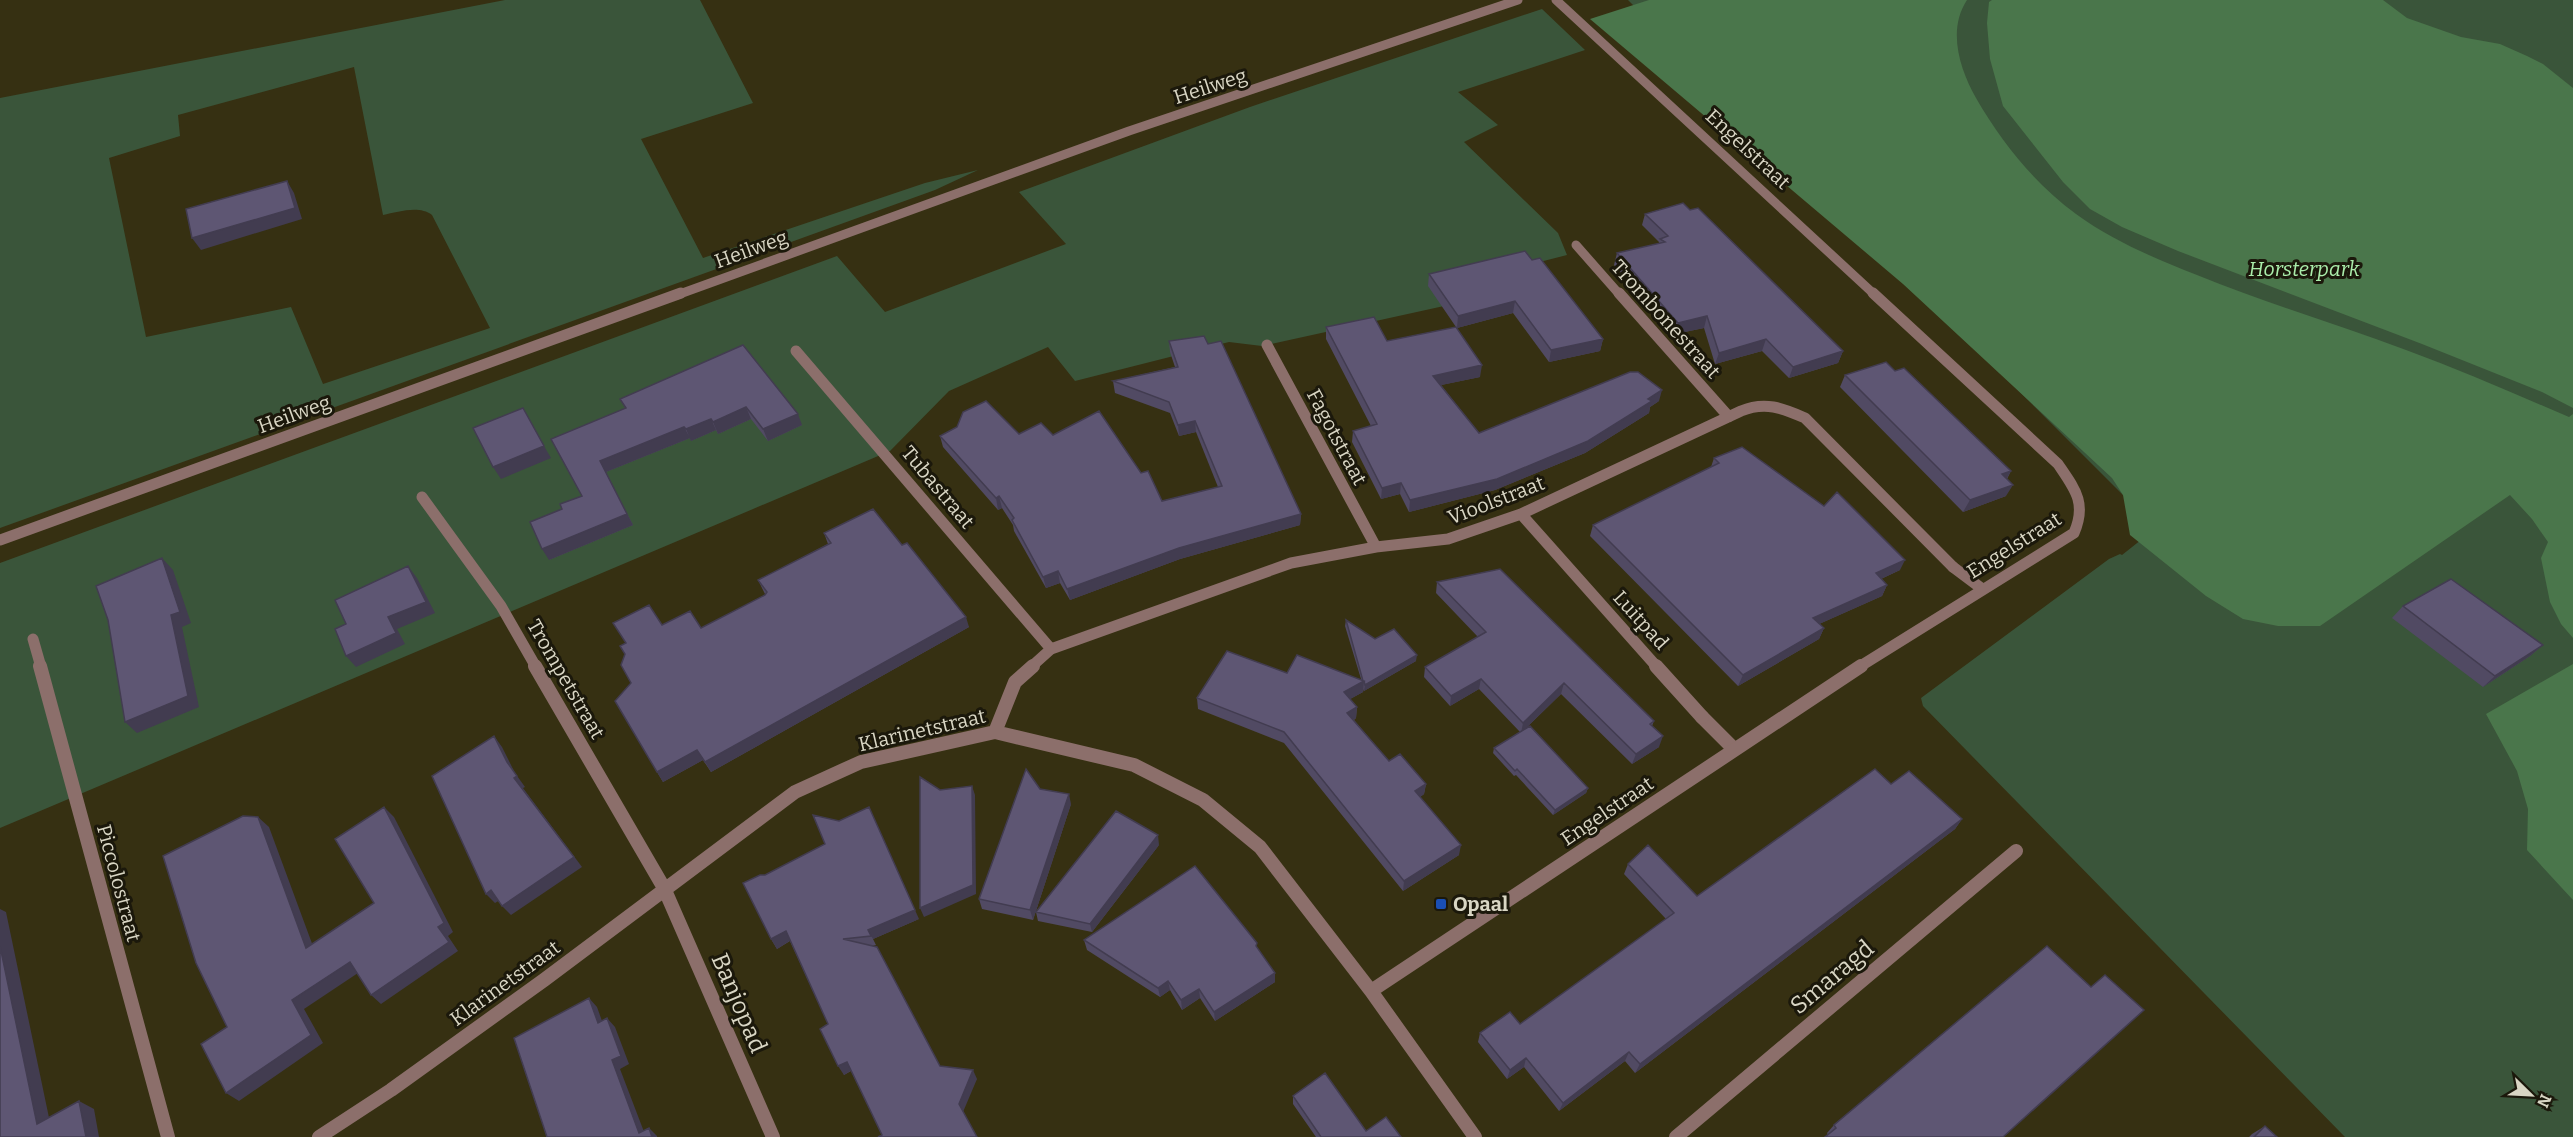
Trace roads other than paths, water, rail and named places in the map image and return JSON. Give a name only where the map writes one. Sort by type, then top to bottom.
[{"type":"street","name":"Heilweg","points":[[0,540],[1129,131],[1518,0]]},
{"type":"street","name":"Engelstraat","points":[[1371,991],[1734,749],[1981,588],[2074,533],[2081,520],[2080,498],[2058,464],[1556,0]]},
{"type":"street","name":"Trombonestraat","points":[[1576,245],[1729,417]]},
{"type":"street","name":"Fagotstraat","points":[[1267,345],[1376,547]]},
{"type":"street","name":"Tubastraat","points":[[796,351],[1051,649]]},
{"type":"street","name":"Vioolstraat","points":[[995,732],[1015,682],[1051,649],[1291,563],[1376,547],[1448,539],[1521,514],[1753,404],[1777,406],[1805,418],[1953,567],[1981,588]]},
{"type":"street","name":"Trompetstraat","points":[[422,498],[501,606],[664,888]]},
{"type":"street","name":"Luitpad","points":[[1521,514],[1702,717],[1734,749]]},
{"type":"street","name":"Piccolostraat","points":[[33,639],[168,1137]]},
{"type":"street","name":"Klarinetstraat","points":[[319,1137],[391,1090],[544,980],[795,792],[861,762],[995,732],[1134,765],[1203,800],[1260,847],[1371,991]]},
{"type":"street","name":"Smaragd","points":[[1676,1137],[2016,851]]},
{"type":"street","name":"Banjopad","points":[[664,888],[773,1137]]},
{"type":"street","points":[[1371,991],[1475,1137]]},
{"type":"place","name":"Opaal","points":[[1441,904]]},
{"type":"park label","name":"Horsterpark","points":[[2304,269]]}]
